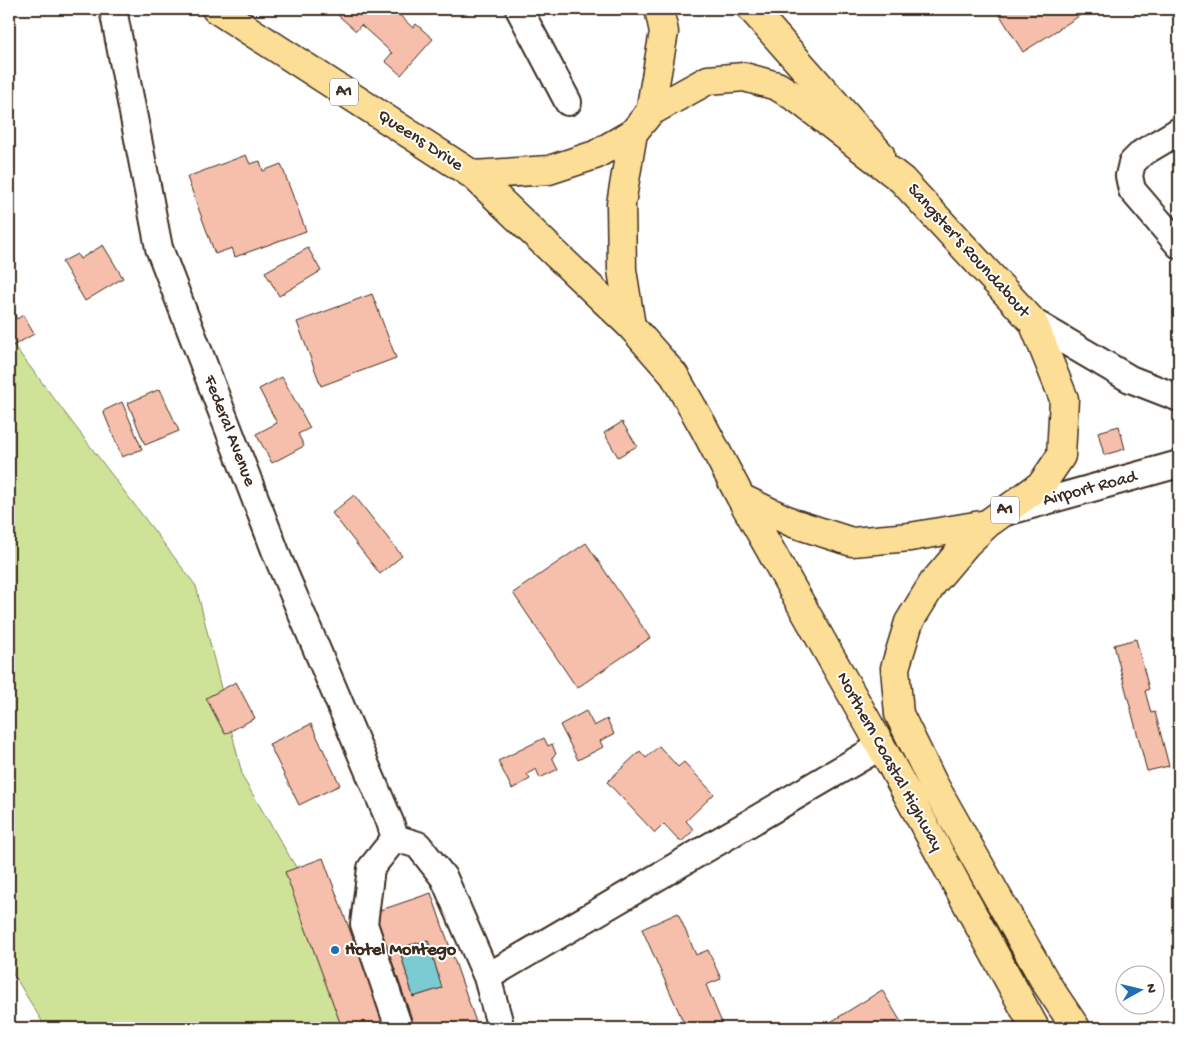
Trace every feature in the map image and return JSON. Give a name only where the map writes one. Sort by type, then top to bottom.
[{"type":"main road","name":"Queens Drive","points":[[216,9],[473,175],[631,326]]},
{"type":"main road","points":[[650,112],[664,32],[658,9]]},
{"type":"main road","points":[[752,9],[902,180]]},
{"type":"main road","name":"Sangster's Roundabout","points":[[631,326],[622,270],[621,204],[633,133],[650,112],[708,80],[744,77],[777,86],[798,99],[902,180],[1033,322],[1064,399],[1061,456],[1042,484],[994,518],[910,537],[852,542],[793,523],[741,498]]},
{"type":"main road","name":"Queens Drive","points":[[473,175],[549,170],[595,155],[633,133]]},
{"type":"main road","name":"A1","points":[[631,326],[674,375],[741,498]]},
{"type":"main road","name":"Northern Coastal Highway","points":[[741,498],[881,746],[1035,1028]]},
{"type":"main road","name":"Northern Coastal Highway","points":[[994,518],[967,543],[933,583],[909,622],[896,668],[899,714],[933,783],[1046,983],[1076,1028]]},
{"type":"street","name":"Federal Avenue","points":[[114,9],[159,248],[278,558],[390,822],[395,838]]},
{"type":"street","points":[[519,9],[568,102]]},
{"type":"street","points":[[1176,140],[1142,153],[1132,163],[1129,176],[1132,190],[1179,245]]},
{"type":"street","points":[[1033,322],[1130,378],[1179,398]]},
{"type":"street","name":"Airport Road","points":[[994,518],[1179,464]]},
{"type":"street","points":[[487,977],[881,746]]},
{"type":"street","points":[[399,1028],[364,924],[371,868],[395,838],[418,845],[444,878],[487,977],[500,1021],[499,1028]]},
{"type":"green space","points":[[9,339],[196,586],[243,778],[328,921],[370,1028],[46,1028],[9,967]]},
{"type":"water","points":[[428,940],[442,988],[413,997],[399,948]]},
{"type":"building","points":[[331,9],[393,9],[413,28],[416,24],[433,39],[401,75],[385,61],[392,53],[361,25],[356,31]]},
{"type":"building","points":[[996,9],[1090,9],[1023,52]]},
{"type":"building","points":[[246,155],[250,164],[260,161],[263,171],[281,164],[306,231],[235,257],[232,248],[215,254],[187,177]]},
{"type":"building","points":[[103,245],[123,278],[85,301],[62,262],[77,254],[80,259]]},
{"type":"building","points":[[308,248],[321,271],[279,296],[265,272]]},
{"type":"building","points":[[372,294],[396,358],[321,386],[297,322]]},
{"type":"building","points":[[9,304],[17,319],[23,315],[34,334],[9,348]]},
{"type":"building","points":[[282,377],[310,428],[298,434],[304,446],[272,463],[256,434],[277,423],[259,389]]},
{"type":"building","points":[[160,389],[179,431],[145,445],[128,403]]},
{"type":"building","points":[[122,402],[142,449],[122,457],[103,411]]},
{"type":"building","points":[[622,422],[637,446],[618,457],[604,433]]},
{"type":"building","points":[[1119,426],[1125,449],[1104,455],[1098,432]]},
{"type":"building","points":[[354,495],[402,556],[380,574],[332,513]]},
{"type":"building","points":[[586,543],[650,638],[577,688],[513,593]]},
{"type":"building","points":[[1136,639],[1149,689],[1145,691],[1151,713],[1155,712],[1169,766],[1147,771],[1114,645]]},
{"type":"building","points":[[236,682],[255,718],[225,734],[206,698]]},
{"type":"building","points":[[586,711],[594,726],[607,719],[614,734],[600,741],[603,747],[578,760],[560,725]]},
{"type":"building","points":[[311,724],[340,785],[299,805],[269,744]]},
{"type":"building","points":[[544,738],[548,746],[552,744],[556,754],[552,757],[558,769],[540,778],[536,769],[527,774],[530,779],[512,789],[498,761]]},
{"type":"building","points":[[659,746],[678,767],[684,762],[714,794],[686,821],[694,830],[681,842],[664,824],[655,833],[607,782],[640,751],[646,758]]},
{"type":"building","name":"Hotel Montego","points":[[323,858],[386,1028],[342,1028],[285,872]]},
{"type":"building","points":[[431,893],[478,1028],[415,1028],[375,912]],"holes":[[[428,940],[442,988],[413,997],[399,948]]]},
{"type":"building","points":[[678,913],[696,955],[708,950],[721,979],[706,985],[722,1023],[711,1028],[686,1028],[642,929]]},
{"type":"building","points":[[882,990],[904,1027],[821,1028]]},
{"type":"place","name":"Hotel Montego","points":[[335,950]]}]
